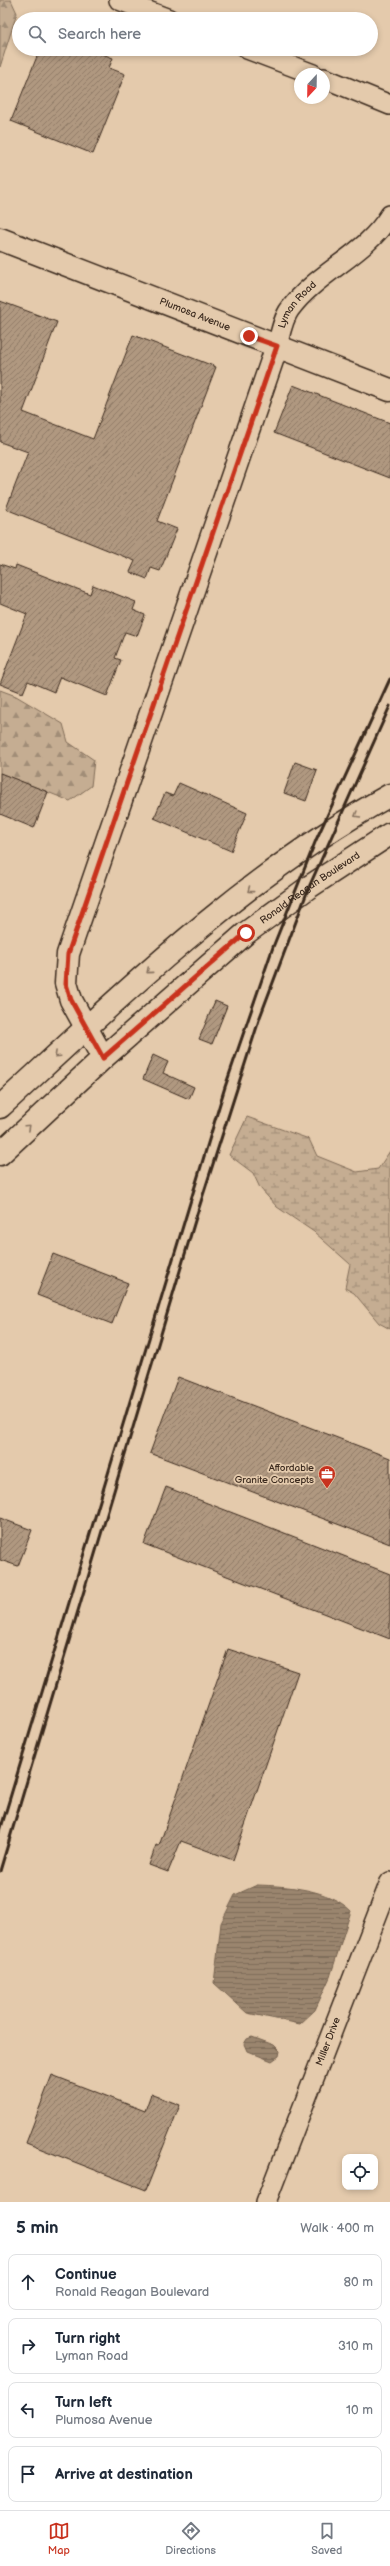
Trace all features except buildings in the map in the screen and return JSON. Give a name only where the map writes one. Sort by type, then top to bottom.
[{"type":"street","points":[[119,0],[151,12]]},
{"type":"street","points":[[265,56],[297,68]]},
{"type":"street","points":[[330,80],[390,105]]},
{"type":"street","name":"Lyman Road","points":[[103,1058],[71,1000],[66,984],[68,954],[289,310],[310,285],[364,245],[390,215]]},
{"type":"street","name":"Plumosa Avenue","points":[[0,239],[390,390]]},
{"type":"street","points":[[0,1107],[86,1028],[204,924],[316,840],[390,795]]},
{"type":"street","name":"Ronald Reagan Boulevard","points":[[0,1154],[103,1058],[246,933],[309,887],[390,834]]},
{"type":"street","name":"Miller Drive","points":[[266,2202],[390,1882]]},
{"type":"green space","points":[[0,0],[11,0],[17,12],[12,12],[12,29],[0,67]]},
{"type":"green space","points":[[0,690],[16,696],[63,724],[68,742],[94,760],[91,786],[70,801],[0,773]]},
{"type":"green space","points":[[247,1117],[309,1139],[317,1156],[357,1172],[378,1169],[390,1151],[390,1329],[379,1323],[354,1293],[345,1288],[350,1264],[314,1232],[277,1207],[260,1188],[253,1173],[229,1155]]},
{"type":"shaded area","points":[[257,1885],[281,1886],[320,1893],[342,1904],[351,1911],[330,1977],[315,2010],[300,2024],[247,2013],[214,1983],[221,1923],[235,1895]]},
{"type":"shaded area","points":[[252,2037],[274,2045],[280,2051],[279,2056],[272,2061],[247,2051],[244,2044],[247,2039]]},
{"type":"railway","points":[[0,1831],[225,1087],[273,947],[316,840],[390,679]]},
{"type":"railway","points":[[0,1871],[197,1214],[260,1017],[309,887],[390,706]]},
{"type":"place","name":"Affordable Granite Concepts","points":[[327,1489]]},
{"type":"route","points":[[246,933],[103,1058],[71,1000],[66,984],[68,954],[193,586],[277,346],[249,336]]}]
